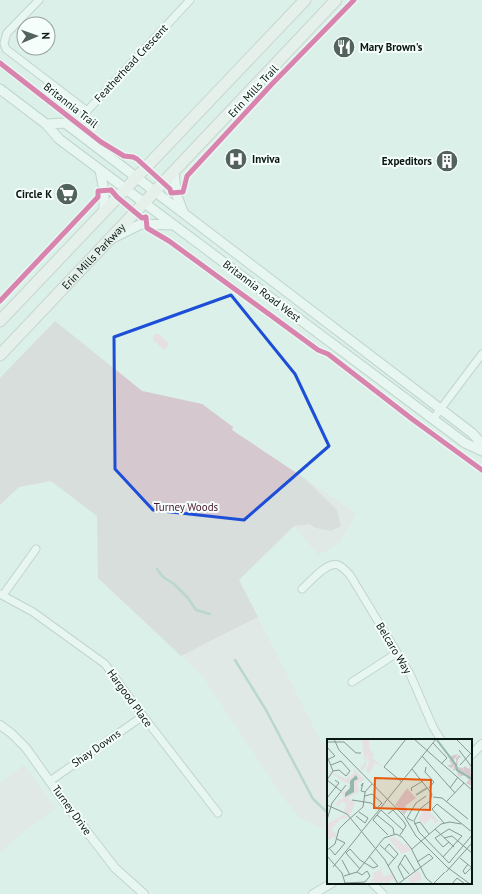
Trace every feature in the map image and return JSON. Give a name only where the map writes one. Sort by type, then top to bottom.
[{"type":"main road","points":[[0,321],[305,0]]},
{"type":"main road","name":"Erin Mills Parkway","points":[[0,355],[336,0]]},
{"type":"main road","name":"Britannia Road West","points":[[0,89],[46,124],[59,139],[100,170],[465,443],[482,451]]},
{"type":"main road","name":"Britannia Road West","points":[[46,124],[65,123],[441,409],[472,433],[482,444]]},
{"type":"main road","points":[[100,170],[104,191],[104,212]]},
{"type":"main road","points":[[174,171],[176,193],[183,212]]},
{"type":"main road","points":[[108,241],[141,224],[174,225]]},
{"type":"street","name":"Featherhead Crescent","points":[[39,0],[8,33],[4,43],[6,49],[87,111],[190,0]]},
{"type":"street","points":[[433,419],[482,354]]},
{"type":"street","points":[[2,594],[36,549]]},
{"type":"street","name":"Belcaro Way","points":[[302,589],[330,564],[336,564],[342,567],[350,575],[410,674],[433,727],[440,739]]},
{"type":"street","name":"Hargood Place","points":[[2,594],[34,612],[105,664],[218,813]]},
{"type":"street","points":[[352,682],[397,653]]},
{"type":"street","name":"Shay Downs","points":[[50,781],[143,716]]},
{"type":"street","name":"Turney Drive","points":[[0,726],[11,733],[26,748],[68,807],[115,868],[144,894]]},
{"type":"street","points":[[472,754],[482,744]]},
{"type":"street","points":[[313,894],[330,884]]},
{"type":"street","points":[[373,884],[383,894]]},
{"type":"highlighted area","points":[[231,295],[295,374],[329,446],[244,520],[153,510],[115,469],[114,337]]},
{"type":"green space","name":"Turney Woods","points":[[55,321],[142,391],[202,404],[233,427],[232,430],[356,513],[340,543],[318,555],[294,526],[239,580],[322,744],[327,743],[327,831],[299,817],[285,800],[201,674],[98,578],[97,516],[51,481],[19,487],[0,505],[0,378]]},
{"type":"green space","name":"Turney Woods","points":[[55,321],[142,391],[202,404],[233,427],[232,430],[304,478],[337,510],[341,526],[331,531],[316,528],[309,524],[294,526],[239,580],[258,617],[181,656],[98,578],[97,516],[51,481],[19,487],[0,505],[0,378]]},
{"type":"green space","points":[[159,334],[169,344],[164,350],[153,340],[154,335]]},
{"type":"green space","points":[[24,765],[56,808],[0,852],[0,783]]},
{"type":"waterway","points":[[157,569],[163,577],[174,584],[188,598],[196,610],[210,614]]},
{"type":"waterway","points":[[235,660],[266,710],[313,799],[327,812]]},
{"type":"cycle path","name":"Erin Mills Trail","points":[[0,63],[101,142],[124,156],[137,159],[170,189],[171,193],[183,192],[187,176],[272,84],[354,0]]},
{"type":"cycle path","points":[[111,190],[142,218],[146,217],[147,228],[169,241],[318,350],[328,354],[412,419],[482,470]]},
{"type":"cycle path","points":[[0,301],[98,197],[98,191],[111,190]]},
{"type":"place","name":"Mary Brown's","points":[[344,47]]},
{"type":"place","name":"Inviva","points":[[236,159]]},
{"type":"place","name":"Expeditors","points":[[447,161]]},
{"type":"place","name":"Circle K","points":[[67,194]]}]
